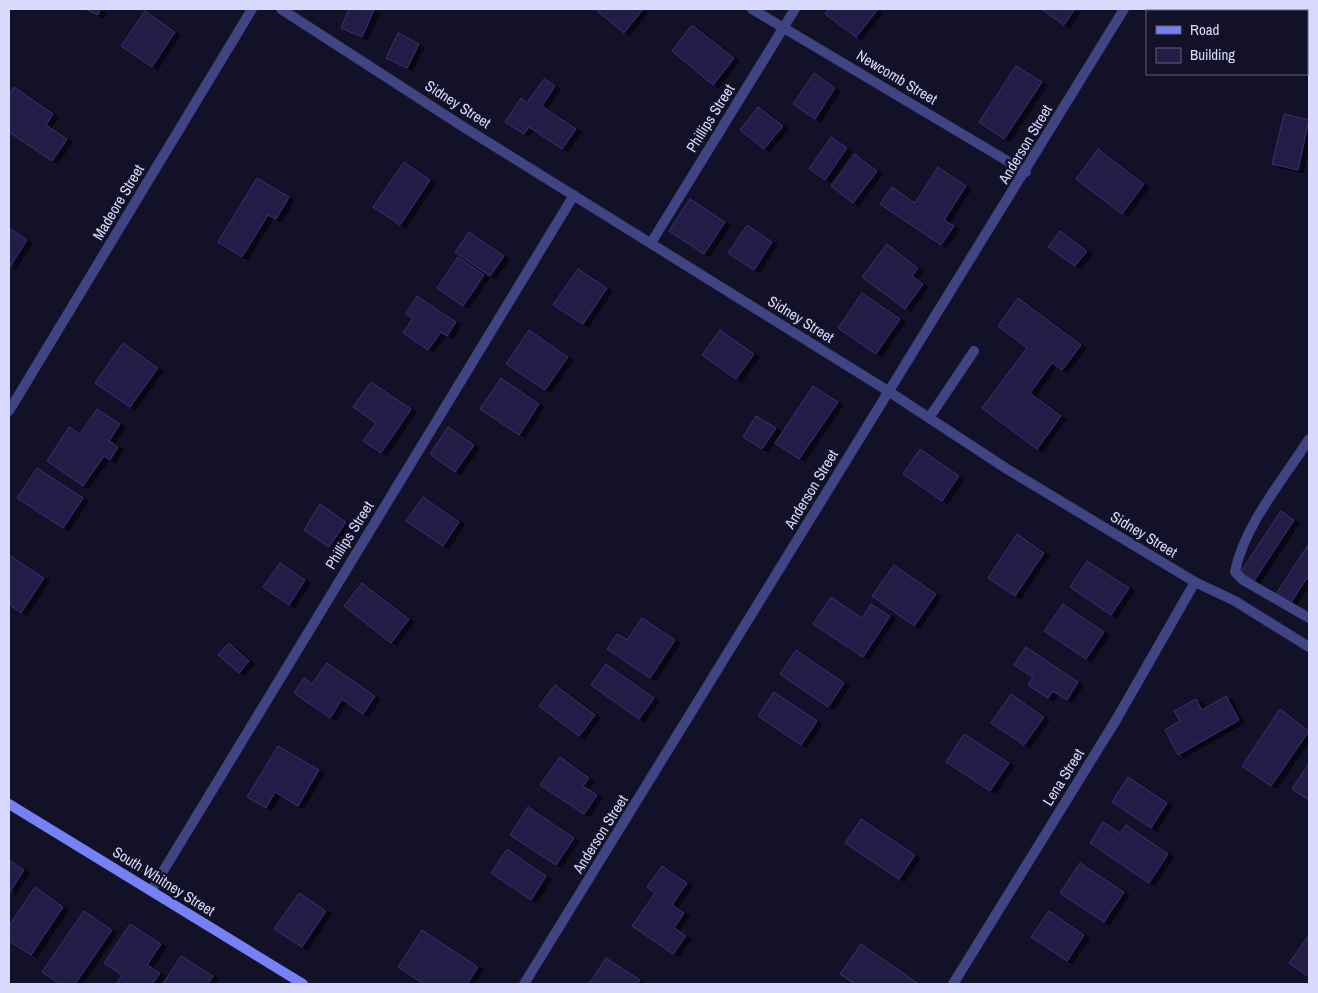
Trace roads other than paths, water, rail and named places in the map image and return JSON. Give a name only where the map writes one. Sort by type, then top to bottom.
[{"type":"street","name":"Madeore Street","points":[[9,411],[252,9]]},
{"type":"street","name":"Sidney Street","points":[[281,9],[1007,469],[1195,582],[1235,601],[1309,648]]},
{"type":"street","name":"Newcomb Street","points":[[752,9],[1026,172]]},
{"type":"street","name":"Phillips Street","points":[[651,243],[795,9]]},
{"type":"street","name":"Anderson Street","points":[[524,984],[888,392],[1026,172],[1124,9]]},
{"type":"street","name":"Phillips Street","points":[[151,891],[574,195]]},
{"type":"street","points":[[929,418],[974,351]]},
{"type":"street","points":[[1309,439],[1239,552],[1236,572],[1243,580],[1309,618]]},
{"type":"street","name":"Lena Street","points":[[953,984],[1116,720],[1195,582]]},
{"type":"street","name":"South Whitney Street","points":[[9,804],[304,984]]}]
